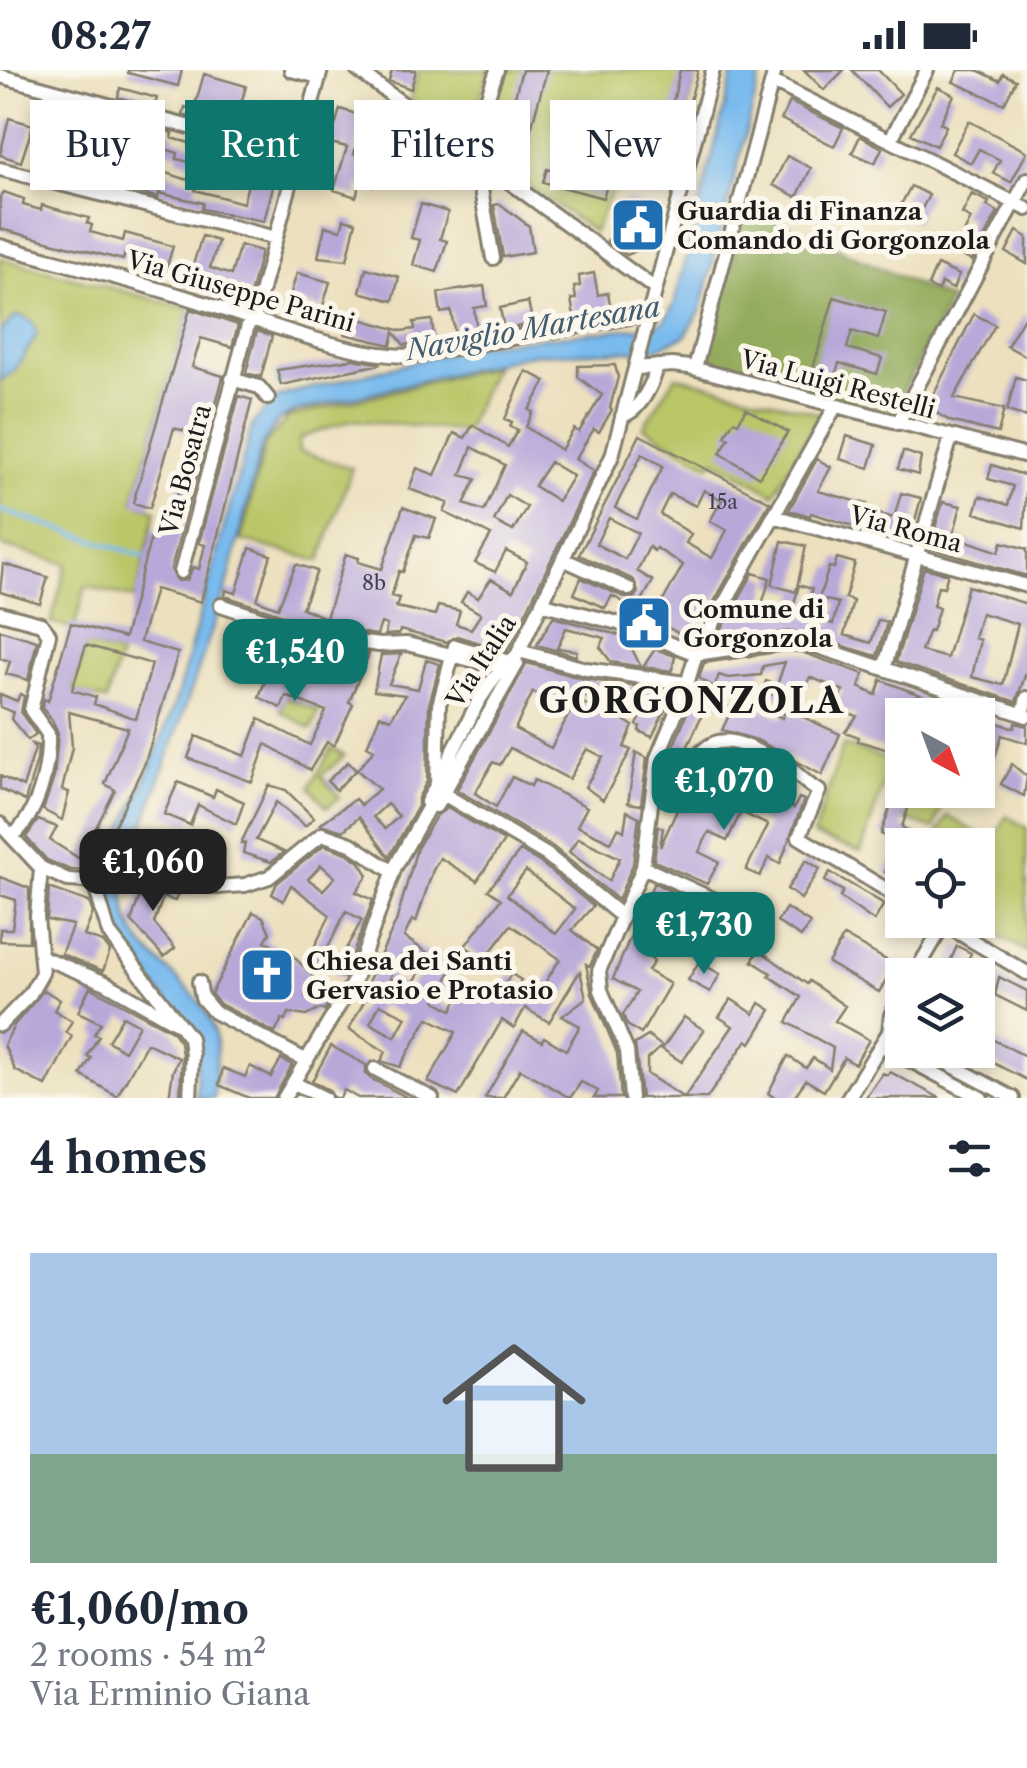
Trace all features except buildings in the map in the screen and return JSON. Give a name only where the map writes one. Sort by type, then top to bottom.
[{"type":"street","points":[[291,70],[320,74]]},
{"type":"street","points":[[487,100],[497,70]]},
{"type":"street","name":"Via Italia","points":[[284,1098],[294,1094],[308,1060],[358,973],[393,872],[437,796],[478,702],[511,661],[544,604],[608,467],[713,70]]},
{"type":"street","points":[[892,139],[927,70]]},
{"type":"street","points":[[362,71],[399,100]]},
{"type":"street","name":"Via Bosatra","points":[[313,100],[320,74]]},
{"type":"street","points":[[0,76],[185,126]]},
{"type":"street","points":[[694,368],[774,76],[1021,206]]},
{"type":"street","points":[[0,169],[276,238]]},
{"type":"street","points":[[898,422],[1021,206],[1027,179]]},
{"type":"street","name":"Via Bosatra","points":[[181,572],[232,378],[289,190]]},
{"type":"street","points":[[481,190],[493,258]]},
{"type":"street","points":[[519,190],[654,288]]},
{"type":"street","name":"Via Giuseppe Parini","points":[[0,246],[352,348],[403,356],[647,320]]},
{"type":"street","name":"Via Luigi Restelli","points":[[638,361],[694,368],[1027,456]]},
{"type":"street","name":"Via Italia","points":[[622,416],[636,407],[657,366]]},
{"type":"street","name":"Via Bosatra","points":[[232,378],[259,387],[268,398]]},
{"type":"street","points":[[631,1098],[627,1051],[598,971],[643,867],[662,772],[659,751],[686,691],[685,683],[696,654],[835,406]]},
{"type":"street","points":[[884,669],[951,437]]},
{"type":"street","name":"Via Roma","points":[[773,516],[1027,586]]},
{"type":"street","points":[[565,560],[628,588]]},
{"type":"street","points":[[544,604],[616,623],[696,654],[792,640],[1025,715],[1027,698]]},
{"type":"street","points":[[221,605],[342,640],[404,644],[452,657]]},
{"type":"street","points":[[0,613],[42,624],[50,634],[31,710],[48,734],[46,761],[32,810],[5,830],[41,868],[68,880],[138,870],[210,886],[244,885],[276,873],[324,835],[350,844],[393,872]]},
{"type":"street","points":[[620,915],[542,851],[437,796],[427,802],[436,784],[440,705],[455,646],[511,661],[685,683]]},
{"type":"street","points":[[662,772],[683,774],[708,746],[722,739],[735,741],[785,765],[818,791],[799,837],[885,889]]},
{"type":"street","points":[[643,867],[758,920]]},
{"type":"street","points":[[0,1024],[40,978],[42,957],[37,918],[41,868]]},
{"type":"street","points":[[98,877],[109,933],[183,1026],[192,1048],[190,1098]]},
{"type":"street","points":[[967,938],[1027,973]]},
{"type":"street","points":[[42,957],[117,989],[183,1026]]},
{"type":"street","points":[[199,982],[202,998],[214,1012],[308,1060]]},
{"type":"street","points":[[848,1098],[885,1038]]},
{"type":"street","points":[[881,1046],[981,1098]]},
{"type":"street","points":[[957,1068],[1013,1098]]},
{"type":"street","points":[[375,1069],[432,1098]]},
{"type":"street","points":[[294,1094],[310,1098]]},
{"type":"street","points":[[294,1094],[324,1098]]},
{"type":"green space","points":[[419,70],[490,70],[479,100],[410,99]]},
{"type":"green space","points":[[502,70],[698,70],[690,100],[550,100],[550,190],[616,190],[594,232],[530,187],[530,100],[491,100]]},
{"type":"green space","points":[[638,190],[667,190],[665,197]]},
{"type":"green space","points":[[747,207],[950,300],[892,413],[706,362]]},
{"type":"green space","points":[[0,258],[190,309],[133,502],[156,510],[135,599],[86,586],[74,629],[51,623],[67,564],[0,545]]},
{"type":"green space","points":[[494,366],[465,431],[351,420],[300,438],[298,451],[352,468],[320,561],[241,540],[265,444],[288,417]]},
{"type":"green space","points":[[676,376],[819,413],[774,494],[715,460],[709,465],[643,427]]},
{"type":"green space","points":[[86,645],[120,655],[106,701],[72,690]]},
{"type":"green space","points":[[285,697],[319,711],[311,729],[280,711]]},
{"type":"green space","points":[[843,745],[885,759],[885,779],[861,852],[813,836]]},
{"type":"green space","points":[[332,748],[344,756],[321,776],[340,797],[327,807],[310,787]]},
{"type":"green space","points":[[909,808],[941,808],[934,828],[905,819]]},
{"type":"green space","points":[[948,816],[968,828],[941,828]]},
{"type":"green space","points":[[1007,816],[1027,828],[1027,952],[995,933],[995,836]]},
{"type":"water","points":[[734,70],[762,70],[701,310],[685,336],[652,350],[532,354],[294,412],[278,421],[262,445],[226,590],[124,882],[128,917],[137,937],[200,1003],[215,1034],[214,1098],[196,1098],[197,1038],[122,945],[109,908],[105,869],[177,697],[253,423],[275,399],[287,394],[484,344],[654,326],[664,321],[674,305]]},
{"type":"water","points":[[22,316],[33,323],[37,335],[14,371],[0,381],[0,332],[15,317]]},
{"type":"waterway","points":[[277,375],[280,385]]},
{"type":"waterway","points":[[0,510],[149,558]]},
{"type":"place","name":"Guardia di Finanza Comando di Gorgonzola","points":[[638,225]]},
{"type":"place","name":"Comune di Gorgonzola","points":[[644,623]]},
{"type":"place","name":"Chiesa dei Santi Gervasio e Protasio","points":[[267,975]]},
{"type":"district","name":"GORGONZOLA","points":[[692,701]]},
{"type":"water label","name":"Naviglio Martesana","points":[[533,328]]}]
